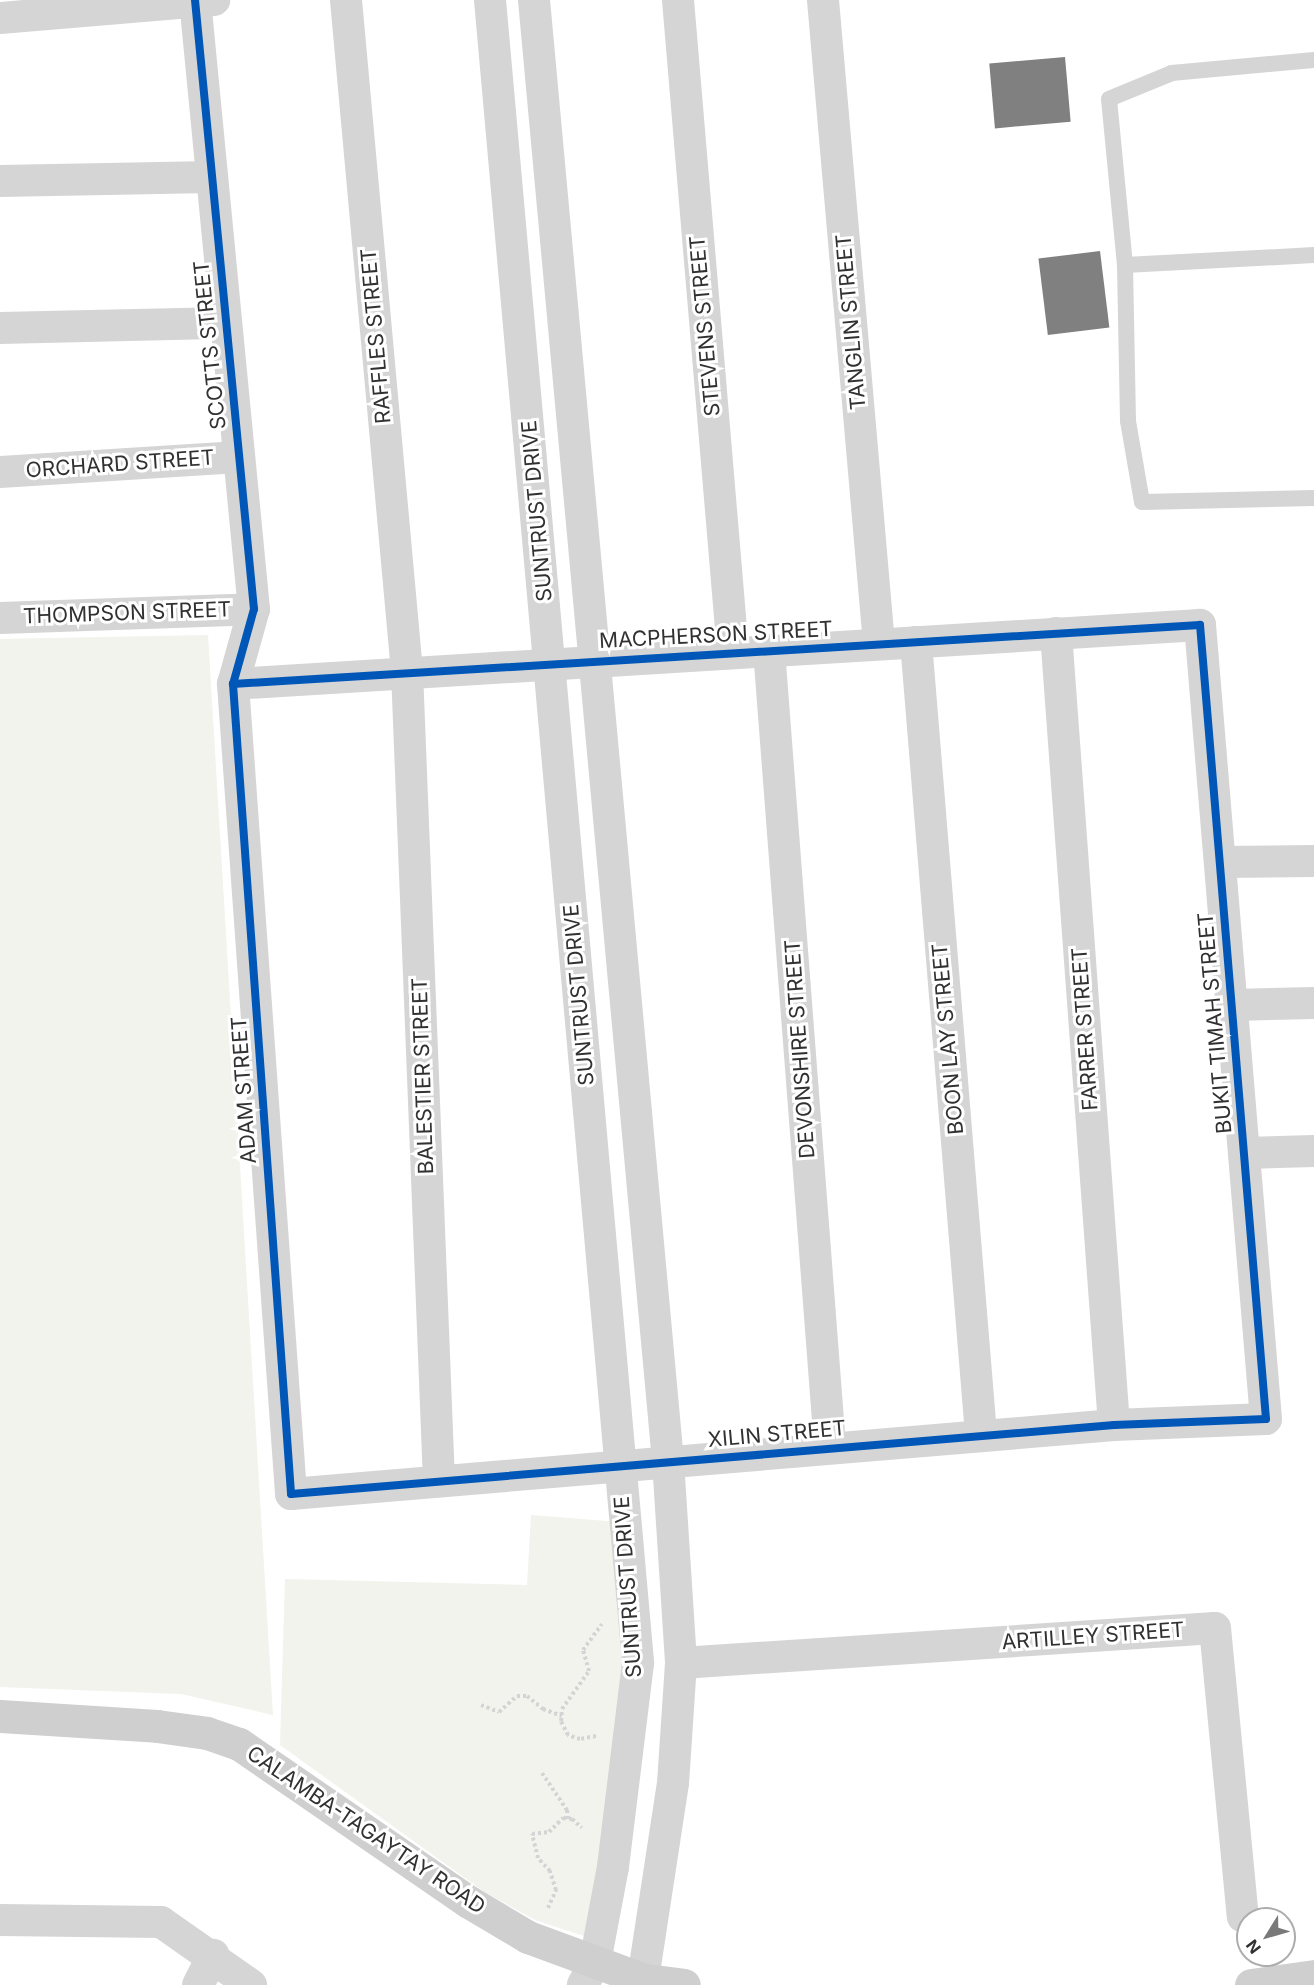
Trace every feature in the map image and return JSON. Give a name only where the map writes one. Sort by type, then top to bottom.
[{"type":"main road","name":"CALAMBA-TAGAYTAY ROAD","points":[[0,1716],[157,1726],[207,1733],[239,1744],[469,1902],[589,1974],[684,1985]]},
{"type":"main road","points":[[1251,1985],[1314,1976]]},
{"type":"street","name":"RAFFLES STREET","points":[[346,0],[407,671]]},
{"type":"street","name":"SUNTRUST DRIVE","points":[[490,0],[551,663],[619,1466],[638,1663],[615,1853],[589,1974]]},
{"type":"street","name":"SUNTRUST DRIVE","points":[[534,0],[668,1461],[681,1663],[674,1783],[644,1982]]},
{"type":"street","name":"STEVENS STREET","points":[[678,0],[733,652]]},
{"type":"street","name":"TANGLIN STREET","points":[[823,0],[879,644]]},
{"type":"street","points":[[0,18],[63,6],[201,1]]},
{"type":"street","name":"SCOTTS STREET","points":[[201,1],[212,177],[254,609],[233,684]]},
{"type":"street","points":[[0,181],[212,177]]},
{"type":"street","points":[[0,328],[226,323]]},
{"type":"street","name":"ORCHARD STREET","points":[[0,472],[239,457]]},
{"type":"street","name":"THOMPSON STREET","points":[[0,618],[254,609]]},
{"type":"street","name":"MACPHERSON STREET","points":[[233,684],[407,671],[1200,625]]},
{"type":"street","name":"BUKIT TIMAH STREET","points":[[1200,625],[1266,1419]]},
{"type":"street","name":"FARRER STREET","points":[[1056,633],[1113,1425]]},
{"type":"street","name":"BOON LAY STREET","points":[[916,642],[981,1435]]},
{"type":"street","name":"DEVONSHIRE STREET","points":[[769,650],[831,1448]]},
{"type":"street","name":"BALESTIER STREET","points":[[407,671],[439,1481]]},
{"type":"street","name":"ADAM STREET","points":[[233,684],[291,1494]]},
{"type":"street","points":[[1220,862],[1314,861]]},
{"type":"street","points":[[1232,1005],[1314,1003]]},
{"type":"street","points":[[1244,1153],[1314,1151]]},
{"type":"street","name":"XILIN STREET","points":[[291,1494],[981,1435],[1113,1425],[1266,1419]]},
{"type":"street","name":"ARTILLEY STREET","points":[[681,1663],[1215,1628],[1242,1907]]},
{"type":"street","points":[[0,1920],[161,1922],[213,1955],[251,1985]]},
{"type":"street","points":[[198,1985],[213,1955]]},
{"type":"lane","points":[[1314,60],[1172,73],[1109,99],[1125,265],[1128,421],[1142,502],[1314,498]]},
{"type":"lane","points":[[1125,265],[1314,255]]},
{"type":"path","points":[[632,1727],[580,1739],[568,1735],[562,1716],[589,1671],[583,1650],[588,1638],[615,1618],[633,1617]]},
{"type":"path","points":[[481,1705],[500,1712],[517,1696],[527,1696],[543,1709],[562,1716]]},
{"type":"path","points":[[542,1773],[567,1810],[568,1819]]},
{"type":"path","points":[[533,1939],[556,1890],[550,1871],[536,1852],[532,1834],[549,1832],[568,1819]]},
{"type":"path","points":[[568,1819],[582,1827],[586,1846],[615,1853]]},
{"type":"shaded area","points":[[208,635],[273,1715],[181,1694],[0,1687],[0,639]]},
{"type":"shaded area","points":[[531,1515],[619,1522],[627,1667],[602,1858],[584,1936],[535,1920],[483,1891],[280,1745],[285,1579],[527,1585]]},
{"type":"building","points":[[1065,57],[1071,122],[995,128],[989,64]]},
{"type":"building","points":[[1100,251],[1109,327],[1048,335],[1038,259]]},
{"type":"cycle path","points":[[195,0],[254,609],[233,684],[291,1494],[1114,1425],[1266,1419],[1200,625],[233,684]]}]
